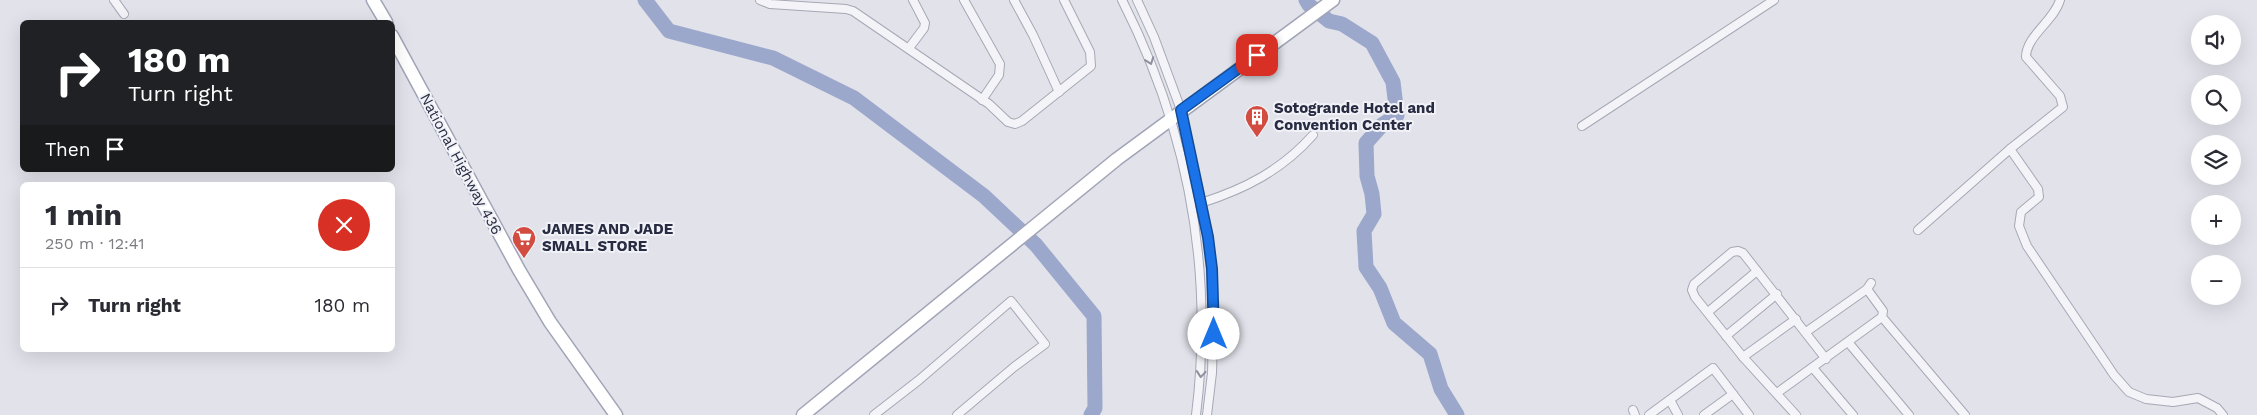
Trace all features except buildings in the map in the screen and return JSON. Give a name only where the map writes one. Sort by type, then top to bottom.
[{"type":"main road","points":[[374,0],[385,20]]},
{"type":"main road","points":[[803,415],[1071,196],[1176,114],[1333,0]]},
{"type":"main road","name":"National Highway 436","points":[[395,42],[519,270],[550,322],[616,415]]},
{"type":"street","points":[[114,0],[124,14]]},
{"type":"street","points":[[760,0],[770,4],[846,8],[860,14],[982,100],[1008,122],[1014,124],[1022,121],[1088,70],[1092,62],[1090,52],[1064,0]]},
{"type":"street","points":[[909,48],[924,28],[925,23],[913,0]]},
{"type":"street","points":[[964,0],[1000,64],[999,75],[982,100]]},
{"type":"street","points":[[1014,0],[1034,35],[1060,92]]},
{"type":"street","points":[[1122,0],[1176,114],[1201,269],[1202,372],[1196,415]]},
{"type":"street","points":[[1137,0],[1154,37],[1201,203],[1208,237],[1213,300],[1212,373],[1207,415]]},
{"type":"street","points":[[1582,126],[1774,0]]},
{"type":"street","points":[[1918,230],[2010,149],[2063,107],[2060,96],[2026,57],[2029,43],[2048,23],[2060,0]]},
{"type":"street","points":[[1191,199],[1201,203],[1242,188],[1267,176],[1300,150],[1312,135]]},
{"type":"street","points":[[2010,149],[2038,189],[2039,197],[2021,212],[2018,218],[2027,246],[2114,375],[2129,392],[2146,399],[2173,402],[2198,398],[2217,408],[2223,415]]},
{"type":"street","points":[[1796,415],[1743,357],[1694,296],[1692,290],[1694,284],[1719,262],[1732,252],[1738,250],[1743,253],[1777,294],[1826,359]]},
{"type":"street","points":[[1708,312],[1757,271]]},
{"type":"street","points":[[1777,393],[1882,317],[1883,311],[1869,286],[1806,332]]},
{"type":"street","points":[[1726,336],[1777,294]]},
{"type":"street","points":[[874,415],[919,380],[1011,301],[1045,344],[1014,367],[957,415]]},
{"type":"street","points":[[1882,317],[1964,415]]},
{"type":"street","points":[[1743,357],[1796,319]]},
{"type":"street","points":[[1848,342],[1909,415]]},
{"type":"street","points":[[1649,415],[1713,368],[1749,415]]},
{"type":"street","points":[[1813,368],[1853,415]]},
{"type":"street","points":[[1704,415],[1733,394]]},
{"type":"street","points":[[1670,400],[1678,415]]},
{"type":"waterway","points":[[645,0],[669,31],[773,58],[854,98],[984,196],[1036,245],[1094,316],[1095,408],[1091,415]]},
{"type":"waterway","points":[[1306,0],[1309,5],[1329,21],[1342,24],[1372,43],[1393,82],[1397,115],[1382,125],[1366,143],[1367,176],[1372,194],[1374,214],[1364,231],[1366,267],[1380,288],[1394,323],[1430,354],[1441,389],[1457,415]]},
{"type":"place","name":"Sotogrande Hotel and Convention Center","points":[[1257,138]]},
{"type":"place","name":"JAMES AND JADE SMALL STORE","points":[[524,259]]},
{"type":"route","points":[[1214,334],[1212,269],[1208,237],[1181,110],[1257,55]]}]
